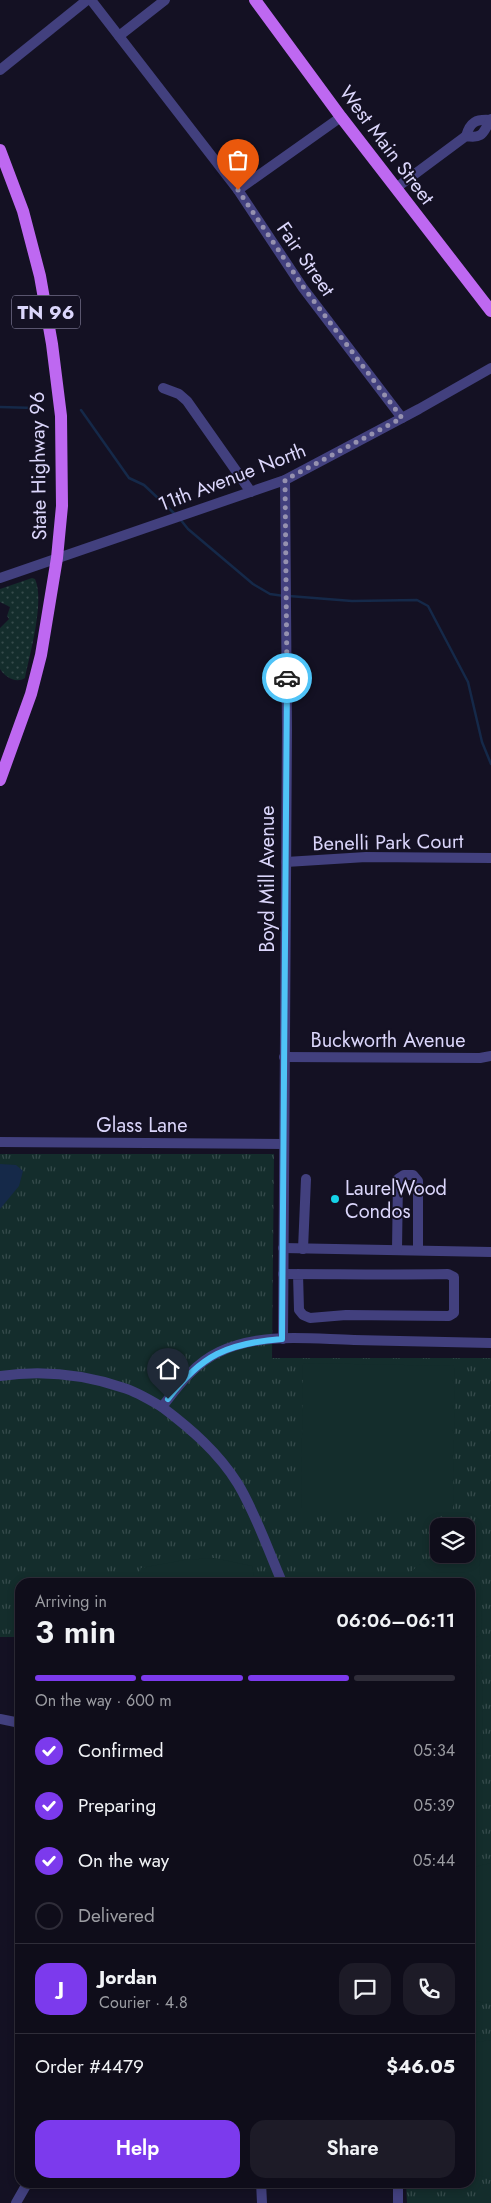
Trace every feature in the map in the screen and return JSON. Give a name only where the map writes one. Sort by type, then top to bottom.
[{"type":"main road","name":"West Main Street","points":[[255,0],[341,117],[491,311]]},
{"type":"main road","name":"State Highway 96","points":[[0,150],[23,212],[40,276],[52,344],[61,416],[62,506],[57,558],[41,655],[31,694],[0,780]]},
{"type":"street","name":"Fair Street","points":[[89,0],[238,190],[304,288],[402,418]]},
{"type":"street","points":[[0,70],[89,0]]},
{"type":"street","points":[[119,36],[165,0]]},
{"type":"street","points":[[238,190],[341,117]]},
{"type":"street","points":[[396,188],[466,136],[476,138],[484,133],[491,119]]},
{"type":"street","name":"11th Avenue North","points":[[0,578],[285,480],[491,368]]},
{"type":"street","points":[[163,388],[179,394],[187,401],[251,492]]},
{"type":"street","name":"Boyd Mill Avenue","points":[[282,1339],[287,608],[285,480]]},
{"type":"street","name":"Benelli Park Court","points":[[286,862],[366,857],[491,858]]},
{"type":"street","name":"Buckworth Avenue","points":[[284,1057],[480,1058],[491,1056]]},
{"type":"street","name":"Glass Lane","points":[[0,1142],[284,1144]]},
{"type":"street","points":[[397,1250],[398,1179],[404,1175],[414,1175],[418,1181],[418,1250]]},
{"type":"street","points":[[304,1248],[306,1180]]},
{"type":"street","points":[[283,1248],[491,1252]]},
{"type":"street","points":[[283,1274],[298,1274],[448,1274],[454,1277],[454,1313],[449,1316],[346,1314],[310,1318],[303,1315],[299,1310],[298,1274]]},
{"type":"street","points":[[162,1407],[183,1379],[198,1365],[219,1352],[240,1344],[282,1339],[491,1343]]},
{"type":"street","points":[[0,1376],[47,1372],[88,1378],[125,1388],[162,1407],[203,1440],[237,1484],[253,1513],[280,1578]]},
{"type":"street","points":[[0,1719],[15,1722]]},
{"type":"street","points":[[16,2203],[25,2188]]},
{"type":"street","points":[[261,2188],[262,2203]]},
{"type":"street","points":[[398,2188],[398,2203]]},
{"type":"green space","points":[[32,578],[35,579],[38,589],[36,627],[25,678],[14,680],[5,675],[0,669],[0,628],[9,619],[7,616],[10,607],[0,602],[0,589]]},
{"type":"green space","points":[[0,1154],[274,1154],[272,1358],[491,1358],[491,2203],[407,2203],[406,2188],[475,2188],[475,1578],[15,1578],[15,1637],[0,1637]]},
{"type":"green space","points":[[303,1363],[455,1366],[453,1510],[301,1510]]},
{"type":"green space","points":[[475,1549],[479,1549],[482,1628],[479,1636],[475,1638],[475,1578],[405,1578],[430,1559],[430,1563],[475,1563]]},
{"type":"green space","points":[[214,1558],[252,1566],[254,1578],[137,1578],[141,1568],[184,1560]]},
{"type":"green space","points":[[475,1665],[479,1666],[482,1674],[483,1754],[475,1753]]},
{"type":"green space","points":[[491,1863],[491,2003],[475,2001],[475,1867]]},
{"type":"green space","points":[[491,2040],[491,2180],[475,2173],[475,2042]]},
{"type":"water","points":[[0,1164],[16,1165],[23,1171],[19,1186],[0,1209]]},
{"type":"waterway","points":[[0,407],[35,408]]},
{"type":"waterway","points":[[81,410],[129,478],[144,485],[176,515]]},
{"type":"waterway","points":[[180,519],[188,529],[253,584],[270,594],[284,596]]},
{"type":"waterway","points":[[289,596],[352,601],[417,600],[428,606],[468,682],[482,742],[491,764]]},
{"type":"way so far","points":[[238,190],[304,288],[402,418],[285,480],[287,678]]},
{"type":"place","name":"LaurelWood Condos","points":[[335,1199]]},
{"type":"route","points":[[168,1399],[183,1379],[198,1365],[219,1352],[240,1344],[282,1339],[287,678]]}]
